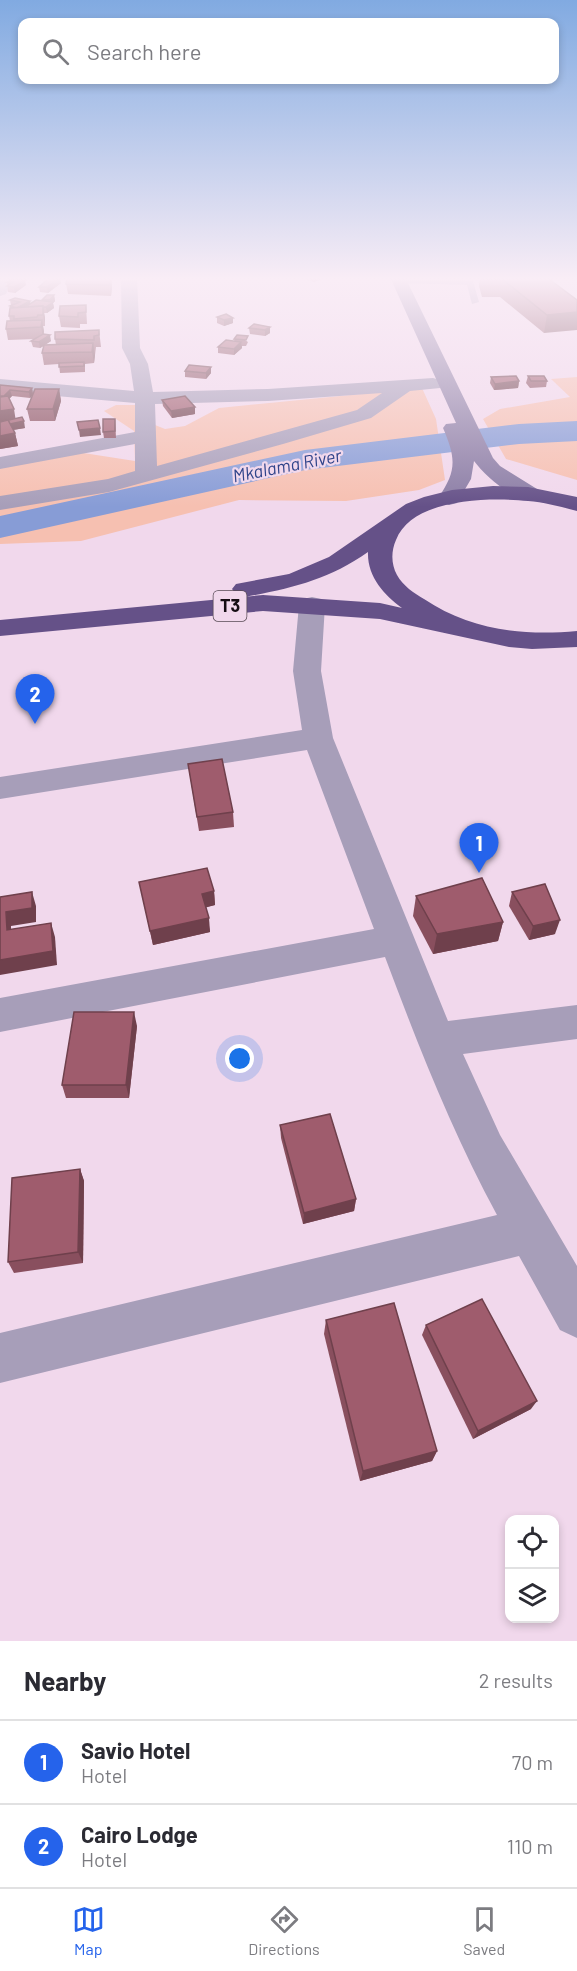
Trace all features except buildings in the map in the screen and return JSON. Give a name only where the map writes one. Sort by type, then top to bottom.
[{"type":"highway","name":"T3","points":[[0,627],[222,594],[295,580],[338,562],[407,514],[426,504],[449,498],[483,493],[529,494],[575,504]]},
{"type":"highway","name":"T3","points":[[392,525],[381,545],[381,567],[394,589],[421,610],[458,628]]},
{"type":"highway","name":"T3","points":[[0,627],[263,603],[312,604],[380,610],[496,637],[536,642],[576,641]]},
{"type":"main road","points":[[421,354],[432,384],[459,421]]},
{"type":"main road","points":[[428,354],[472,450],[492,471],[529,494]]},
{"type":"main road","points":[[449,498],[465,471],[472,450]]},
{"type":"street","points":[[134,354],[139,364],[145,398],[146,475]]},
{"type":"street","points":[[0,386],[145,398],[268,395],[432,384]]},
{"type":"street","points":[[0,503],[109,485],[364,414],[406,385]]},
{"type":"street","points":[[0,463],[41,453],[84,449],[144,436]]},
{"type":"street","points":[[312,604],[307,671],[318,738],[436,1040],[485,1150],[577,1313]]},
{"type":"street","points":[[0,788],[318,738]]},
{"type":"street","points":[[0,1015],[397,940]]},
{"type":"street","points":[[436,1040],[577,1022]]},
{"type":"street","points":[[0,1358],[529,1230]]},
{"type":"shaded area","points":[[577,377],[577,480],[506,459],[483,419],[500,409],[570,397],[551,379]]},
{"type":"shaded area","points":[[422,388],[436,419],[445,480],[419,490],[346,501],[239,500],[81,541],[0,544],[0,468],[77,452],[135,461],[134,431],[104,411],[116,405],[146,405],[145,421],[165,429],[185,426],[219,408]]},
{"type":"waterway","name":"Mkalama River","points":[[0,527],[305,460],[519,434],[577,431]]},
{"type":"place","name":"Cairo Lodge","points":[[35,724]]},
{"type":"place","name":"Savio Hotel","points":[[479,873]]}]
